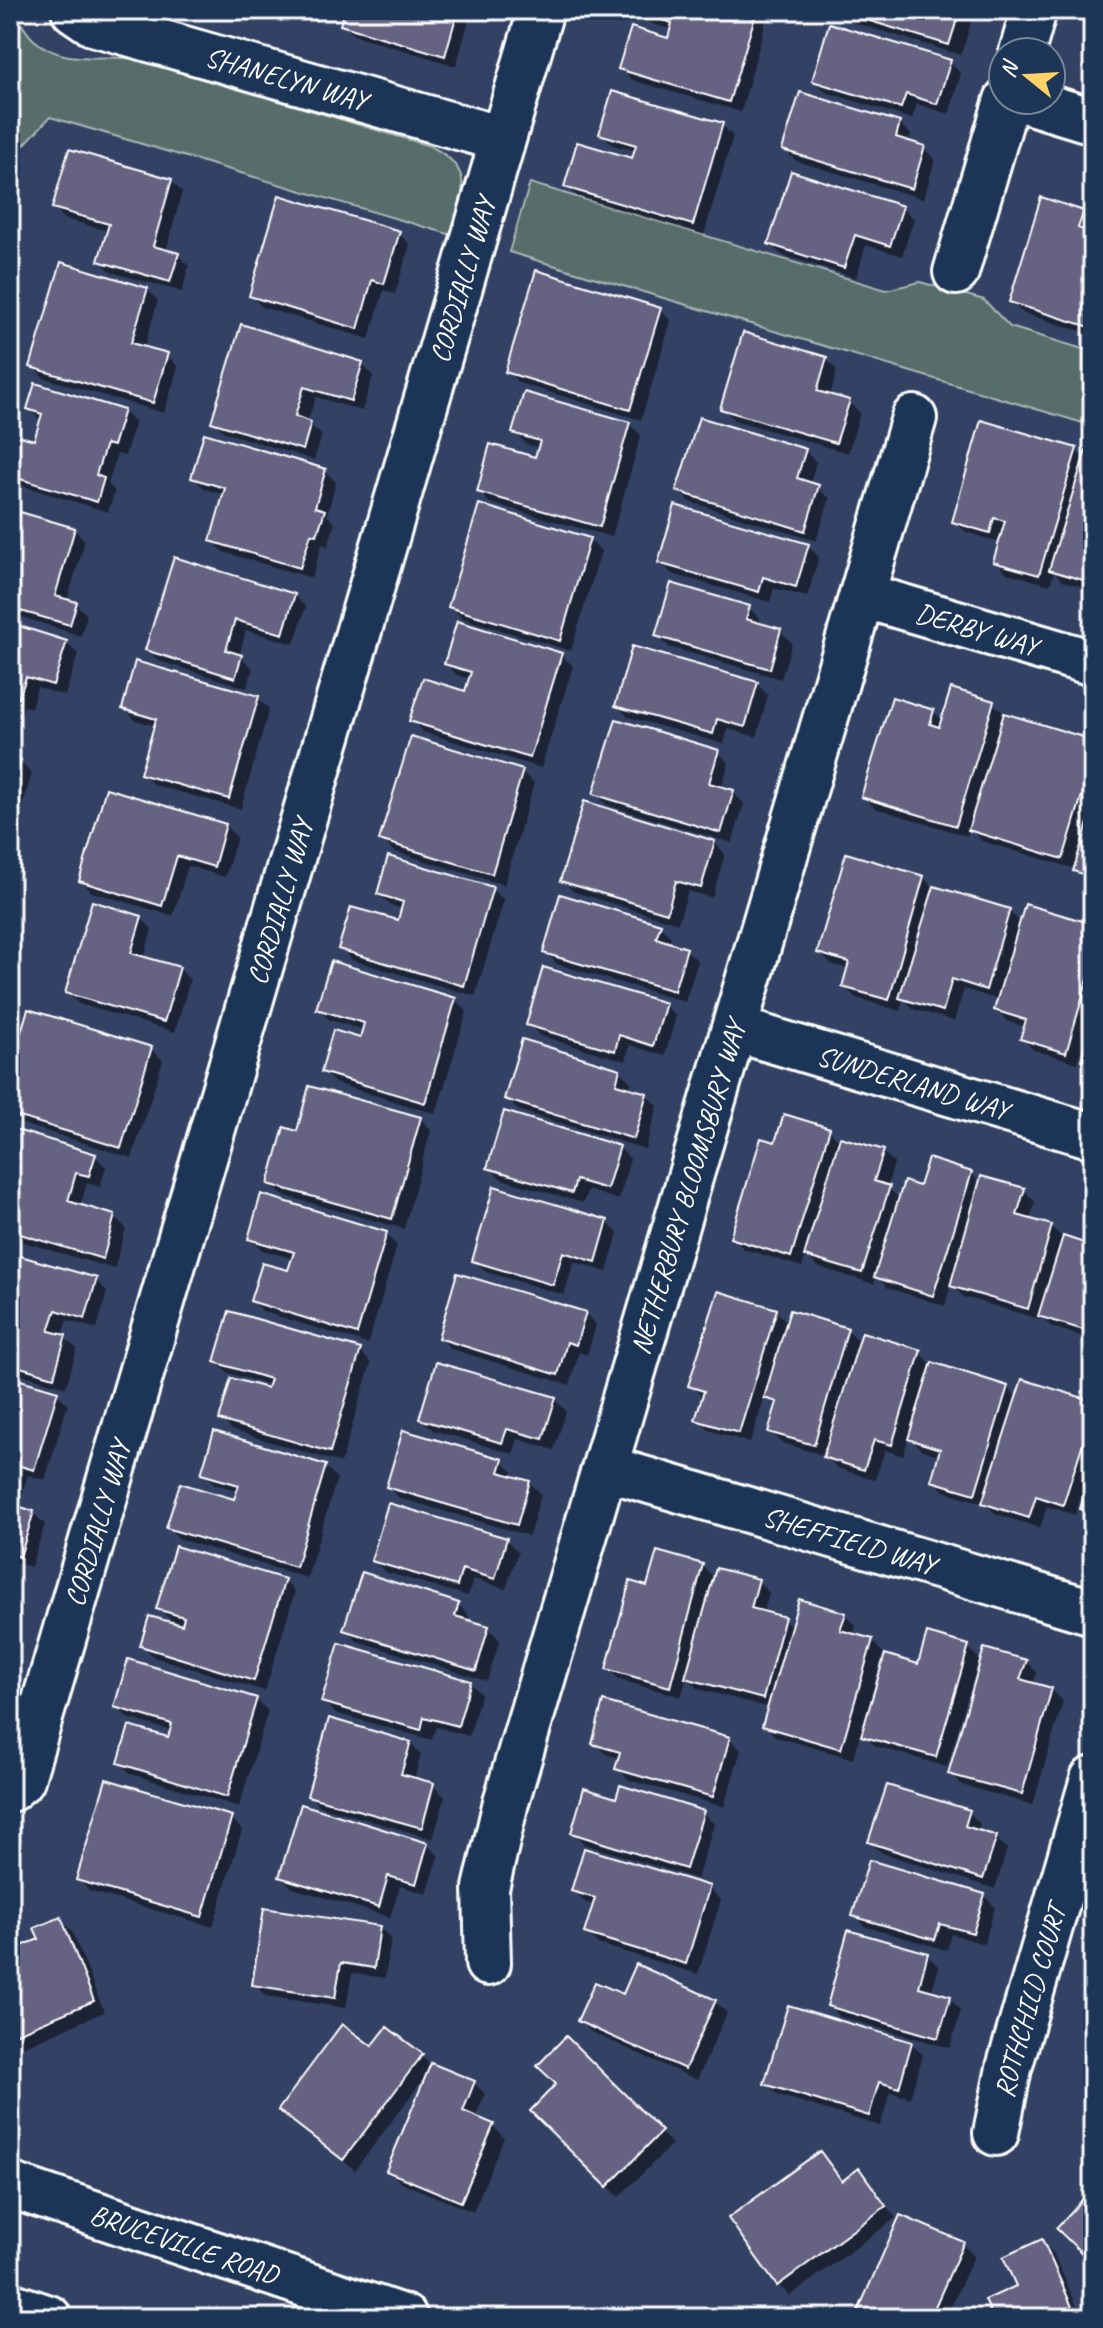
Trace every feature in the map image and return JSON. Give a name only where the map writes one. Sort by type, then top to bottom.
[{"type":"street","name":"SHANELYN WAY","points":[[74,10],[93,23],[501,139]]},
{"type":"street","name":"CORDIALLY WAY","points":[[10,1789],[22,1779],[541,10]]},
{"type":"street","points":[[1027,36],[1034,10]]},
{"type":"street","points":[[1067,113],[1093,121]]},
{"type":"street","points":[[956,272],[1002,116]]},
{"type":"street","name":"NETHERBURY BLOOMSBURY WAY","points":[[488,1963],[486,1888],[506,1802],[914,418]]},
{"type":"street","name":"DERBY WAY","points":[[862,595],[1093,663]]},
{"type":"street","name":"SUNDERLAND WAY","points":[[735,1029],[1093,1136]]},
{"type":"street","name":"SHEFFIELD WAY","points":[[606,1468],[1093,1612]]},
{"type":"street","name":"ROTHCHILD COURT","points":[[996,2133],[1009,2068],[1093,1779]]},
{"type":"street","name":"BRUCEVILLE ROAD","points":[[10,2185],[405,2318]]},
{"type":"street","points":[[10,2305],[49,2318]]},
{"type":"green space","points":[[10,10],[33,39],[58,53],[142,60],[430,146],[445,155],[460,173],[462,194],[452,235],[50,117],[10,160]]},
{"type":"green space","points":[[530,183],[886,290],[920,282],[984,300],[1010,327],[1093,352],[1093,426],[509,252]]},
{"type":"building","points":[[345,10],[458,10],[445,56],[340,25]]},
{"type":"building","points":[[629,10],[757,10],[729,102],[618,69],[631,27],[668,38],[672,23]]},
{"type":"building","points":[[834,10],[960,10],[949,45]]},
{"type":"building","points":[[829,23],[951,60],[937,104],[906,94],[901,108],[812,81]]},
{"type":"building","points":[[612,91],[723,123],[693,225],[564,187],[577,142],[632,158],[636,145],[599,134]]},
{"type":"building","points":[[800,92],[900,122],[896,137],[925,146],[912,189],[782,150]]},
{"type":"building","points":[[69,149],[172,179],[153,246],[179,253],[170,282],[98,261],[109,224],[52,208]]},
{"type":"building","points":[[791,171],[903,206],[890,246],[855,235],[844,268],[768,244]]},
{"type":"building","points":[[279,195],[400,231],[384,284],[372,280],[358,329],[249,296]]},
{"type":"building","points":[[1041,197],[1084,211],[1078,228],[1089,232],[1093,218],[1093,328],[1009,302]]},
{"type":"building","points":[[61,262],[148,288],[131,343],[168,353],[153,403],[30,367]]},
{"type":"building","points":[[536,270],[661,308],[630,410],[505,372]]},
{"type":"building","points":[[241,324],[363,362],[351,401],[304,387],[295,416],[311,422],[303,450],[211,422]]},
{"type":"building","points":[[743,332],[827,357],[817,391],[850,400],[836,443],[720,409]]},
{"type":"building","points":[[35,383],[124,410],[113,446],[106,444],[96,475],[104,478],[97,502],[10,476],[10,433],[34,440],[42,414],[27,409]]},
{"type":"building","points":[[524,392],[630,422],[600,527],[477,492],[490,444],[535,457],[540,441],[512,433]]},
{"type":"building","points":[[699,417],[806,449],[797,478],[819,485],[805,531],[676,491]]},
{"type":"building","points":[[981,420],[1077,448],[1039,575],[993,562],[1005,521],[994,518],[990,533],[952,522]]},
{"type":"building","points":[[204,433],[326,469],[315,507],[325,510],[317,535],[311,534],[300,568],[210,541],[225,488],[191,478]]},
{"type":"building","points":[[1086,450],[1093,452],[1093,583],[1049,570]]},
{"type":"building","points":[[479,504],[590,538],[560,641],[448,607]]},
{"type":"building","points":[[675,505],[809,544],[796,587],[763,577],[759,592],[658,563]]},
{"type":"building","points":[[10,509],[75,528],[55,596],[77,602],[70,625],[10,608]]},
{"type":"building","points":[[174,557],[295,594],[283,634],[235,620],[226,650],[242,655],[235,678],[145,650]]},
{"type":"building","points":[[671,583],[750,606],[746,619],[781,629],[770,669],[655,636]]},
{"type":"building","points":[[457,621],[562,653],[530,758],[409,721],[423,678],[465,691],[471,672],[444,664]]},
{"type":"building","points":[[10,623],[67,641],[53,685],[26,677],[19,698],[13,696],[10,706]]},
{"type":"building","points":[[632,646],[758,682],[745,727],[717,719],[713,734],[615,706]]},
{"type":"building","points":[[135,661],[259,696],[229,799],[140,774],[156,719],[122,709]]},
{"type":"building","points":[[951,688],[994,701],[956,826],[861,797],[892,697],[934,710],[930,724],[939,727]]},
{"type":"building","points":[[1004,713],[1093,740],[1093,759],[1063,859],[968,830]]},
{"type":"building","points":[[616,719],[719,750],[709,783],[734,790],[721,833],[593,794]]},
{"type":"building","points":[[411,736],[523,770],[492,874],[379,840]]},
{"type":"building","points":[[10,757],[21,760],[10,797]]},
{"type":"building","points":[[106,788],[226,824],[214,867],[177,856],[162,906],[79,881]]},
{"type":"building","points":[[584,801],[715,841],[701,888],[676,881],[667,913],[560,881]]},
{"type":"building","points":[[1093,807],[1093,877],[1073,871]]},
{"type":"building","points":[[846,853],[924,876],[889,1000],[842,987],[849,962],[817,953]]},
{"type":"building","points":[[388,856],[493,887],[464,986],[338,949],[351,907],[398,920],[403,902],[377,894]]},
{"type":"building","points":[[934,886],[1010,909],[986,990],[952,979],[943,1011],[899,998]]},
{"type":"building","points":[[560,894],[661,924],[656,938],[687,948],[674,991],[543,953]]},
{"type":"building","points":[[92,901],[142,916],[131,953],[180,967],[164,1022],[65,993]]},
{"type":"building","points":[[1025,904],[1093,924],[1093,962],[1066,1053],[1020,1039],[1026,1020],[994,1010]]},
{"type":"building","points":[[331,961],[456,998],[425,1103],[321,1072],[333,1030],[360,1038],[364,1023],[316,1009]]},
{"type":"building","points":[[543,967],[666,1003],[653,1046],[619,1035],[615,1051],[526,1025]]},
{"type":"building","points":[[28,1009],[152,1047],[121,1148],[10,1114],[10,1068]]},
{"type":"building","points":[[1093,1020],[1093,1063],[1081,1060]]},
{"type":"building","points":[[522,1039],[620,1069],[616,1084],[647,1093],[634,1139],[504,1099]]},
{"type":"building","points":[[309,1086],[421,1117],[392,1219],[268,1184],[284,1127],[297,1131]]},
{"type":"building","points":[[504,1111],[620,1146],[607,1189],[576,1180],[572,1193],[487,1168]]},
{"type":"building","points":[[784,1114],[830,1128],[791,1257],[730,1238],[761,1138],[775,1142]]},
{"type":"building","points":[[10,1128],[96,1154],[89,1176],[76,1173],[68,1201],[115,1215],[103,1259],[10,1231]]},
{"type":"building","points":[[840,1137],[884,1150],[874,1181],[890,1186],[862,1273],[804,1256]]},
{"type":"building","points":[[928,1158],[972,1172],[933,1296],[874,1277],[904,1181],[919,1186]]},
{"type":"building","points":[[981,1176],[1025,1188],[1017,1215],[1052,1225],[1028,1309],[950,1286]]},
{"type":"building","points":[[494,1186],[608,1220],[596,1262],[563,1252],[553,1285],[472,1261]]},
{"type":"building","points":[[261,1194],[387,1232],[357,1334],[250,1301],[262,1263],[288,1270],[294,1252],[248,1239]]},
{"type":"building","points":[[1063,1236],[1093,1246],[1093,1333],[1038,1316]]},
{"type":"building","points":[[10,1253],[97,1278],[85,1319],[56,1310],[49,1331],[66,1335],[54,1377],[10,1364]]},
{"type":"building","points":[[457,1273],[586,1312],[576,1345],[567,1342],[558,1375],[438,1338]]},
{"type":"building","points":[[718,1291],[777,1309],[739,1433],[695,1420],[704,1391],[688,1386]]},
{"type":"building","points":[[790,1310],[848,1328],[814,1445],[768,1432],[777,1402],[764,1398]]},
{"type":"building","points":[[229,1311],[361,1349],[330,1452],[219,1420],[231,1378],[267,1388],[270,1379],[214,1362]]},
{"type":"building","points":[[862,1332],[921,1350],[892,1445],[874,1440],[864,1470],[823,1457]]},
{"type":"building","points":[[436,1362],[556,1397],[543,1439],[507,1429],[502,1443],[419,1419]]},
{"type":"building","points":[[932,1362],[1008,1386],[975,1494],[931,1481],[940,1449],[908,1439]]},
{"type":"building","points":[[10,1377],[58,1391],[34,1470],[17,1465],[10,1487]]},
{"type":"building","points":[[1022,1379],[1093,1401],[1093,1412],[1063,1505],[1036,1496],[1029,1518],[982,1503]]},
{"type":"building","points":[[403,1430],[503,1459],[499,1472],[530,1481],[517,1525],[386,1487]]},
{"type":"building","points":[[214,1431],[326,1465],[296,1567],[166,1528],[180,1483],[234,1499],[239,1485],[201,1474]]},
{"type":"building","points":[[1093,1466],[1093,1513],[1080,1509]]},
{"type":"building","points":[[388,1503],[507,1538],[495,1579],[462,1569],[457,1586],[371,1561]]},
{"type":"building","points":[[10,1504],[34,1511],[20,1557],[10,1554]]},
{"type":"building","points":[[175,1546],[285,1579],[254,1681],[140,1646],[149,1616],[182,1625],[184,1617],[156,1609]]},
{"type":"building","points":[[657,1551],[703,1564],[670,1687],[606,1669],[630,1581],[647,1586]]},
{"type":"building","points":[[716,1568],[759,1579],[751,1608],[785,1617],[763,1699],[685,1678]]},
{"type":"building","points":[[362,1572],[459,1603],[455,1616],[489,1626],[476,1671],[343,1630]]},
{"type":"building","points":[[799,1599],[846,1613],[840,1630],[873,1639],[841,1749],[762,1726]]},
{"type":"building","points":[[927,1633],[969,1645],[936,1757],[861,1736],[885,1654],[918,1664]]},
{"type":"building","points":[[339,1643],[471,1681],[458,1726],[424,1717],[421,1730],[321,1702]]},
{"type":"building","points":[[984,1648],[1027,1660],[1020,1679],[1052,1688],[1022,1794],[948,1774]]},
{"type":"building","points":[[128,1659],[257,1698],[227,1797],[118,1763],[129,1726],[168,1737],[172,1724],[114,1707]]},
{"type":"building","points":[[603,1701],[730,1737],[713,1797],[615,1769],[620,1752],[592,1744]]},
{"type":"building","points":[[329,1718],[411,1742],[401,1774],[434,1783],[422,1828],[307,1796]]},
{"type":"building","points":[[106,1779],[232,1816],[202,1917],[76,1880]]},
{"type":"building","points":[[620,1785],[704,1811],[686,1869],[571,1833],[584,1788],[616,1798]]},
{"type":"building","points":[[887,1785],[970,1810],[965,1826],[997,1836],[983,1879],[868,1842]]},
{"type":"building","points":[[301,1804],[428,1843],[416,1884],[388,1876],[379,1907],[279,1877]]},
{"type":"building","points":[[584,1848],[710,1886],[686,1964],[584,1933],[595,1898],[571,1891]]},
{"type":"building","points":[[869,1860],[985,1894],[973,1933],[940,1924],[935,1940],[852,1916]]},
{"type":"building","points":[[264,1908],[380,1926],[374,1968],[341,1963],[335,1998],[252,1985]]},
{"type":"building","points":[[61,1917],[94,2001],[10,2036],[10,1946],[12,1950],[39,1939],[34,1928]]},
{"type":"building","points":[[848,1930],[928,1953],[919,1987],[951,1996],[938,2038],[827,2006]]},
{"type":"building","points":[[636,1964],[716,2000],[685,2069],[577,2021],[595,1982],[623,1994]]},
{"type":"building","points":[[788,2005],[912,2042],[899,2088],[879,2082],[869,2116],[764,2084]]},
{"type":"building","points":[[342,2024],[372,2046],[387,2027],[423,2054],[343,2160],[278,2110]]},
{"type":"building","points":[[566,2036],[662,2131],[607,2187],[530,2111],[556,2084],[537,2066]]},
{"type":"building","points":[[431,2063],[475,2081],[463,2111],[494,2124],[461,2202],[386,2171]]},
{"type":"building","points":[[820,2151],[842,2181],[859,2168],[886,2206],[777,2286],[728,2218]]},
{"type":"building","points":[[1085,2197],[1093,2205],[1093,2264],[1056,2228]]},
{"type":"building","points":[[900,2215],[964,2242],[930,2318],[855,2318]]},
{"type":"building","points":[[1042,2239],[1077,2318],[993,2318],[985,2300],[1016,2286],[1003,2257]]}]
